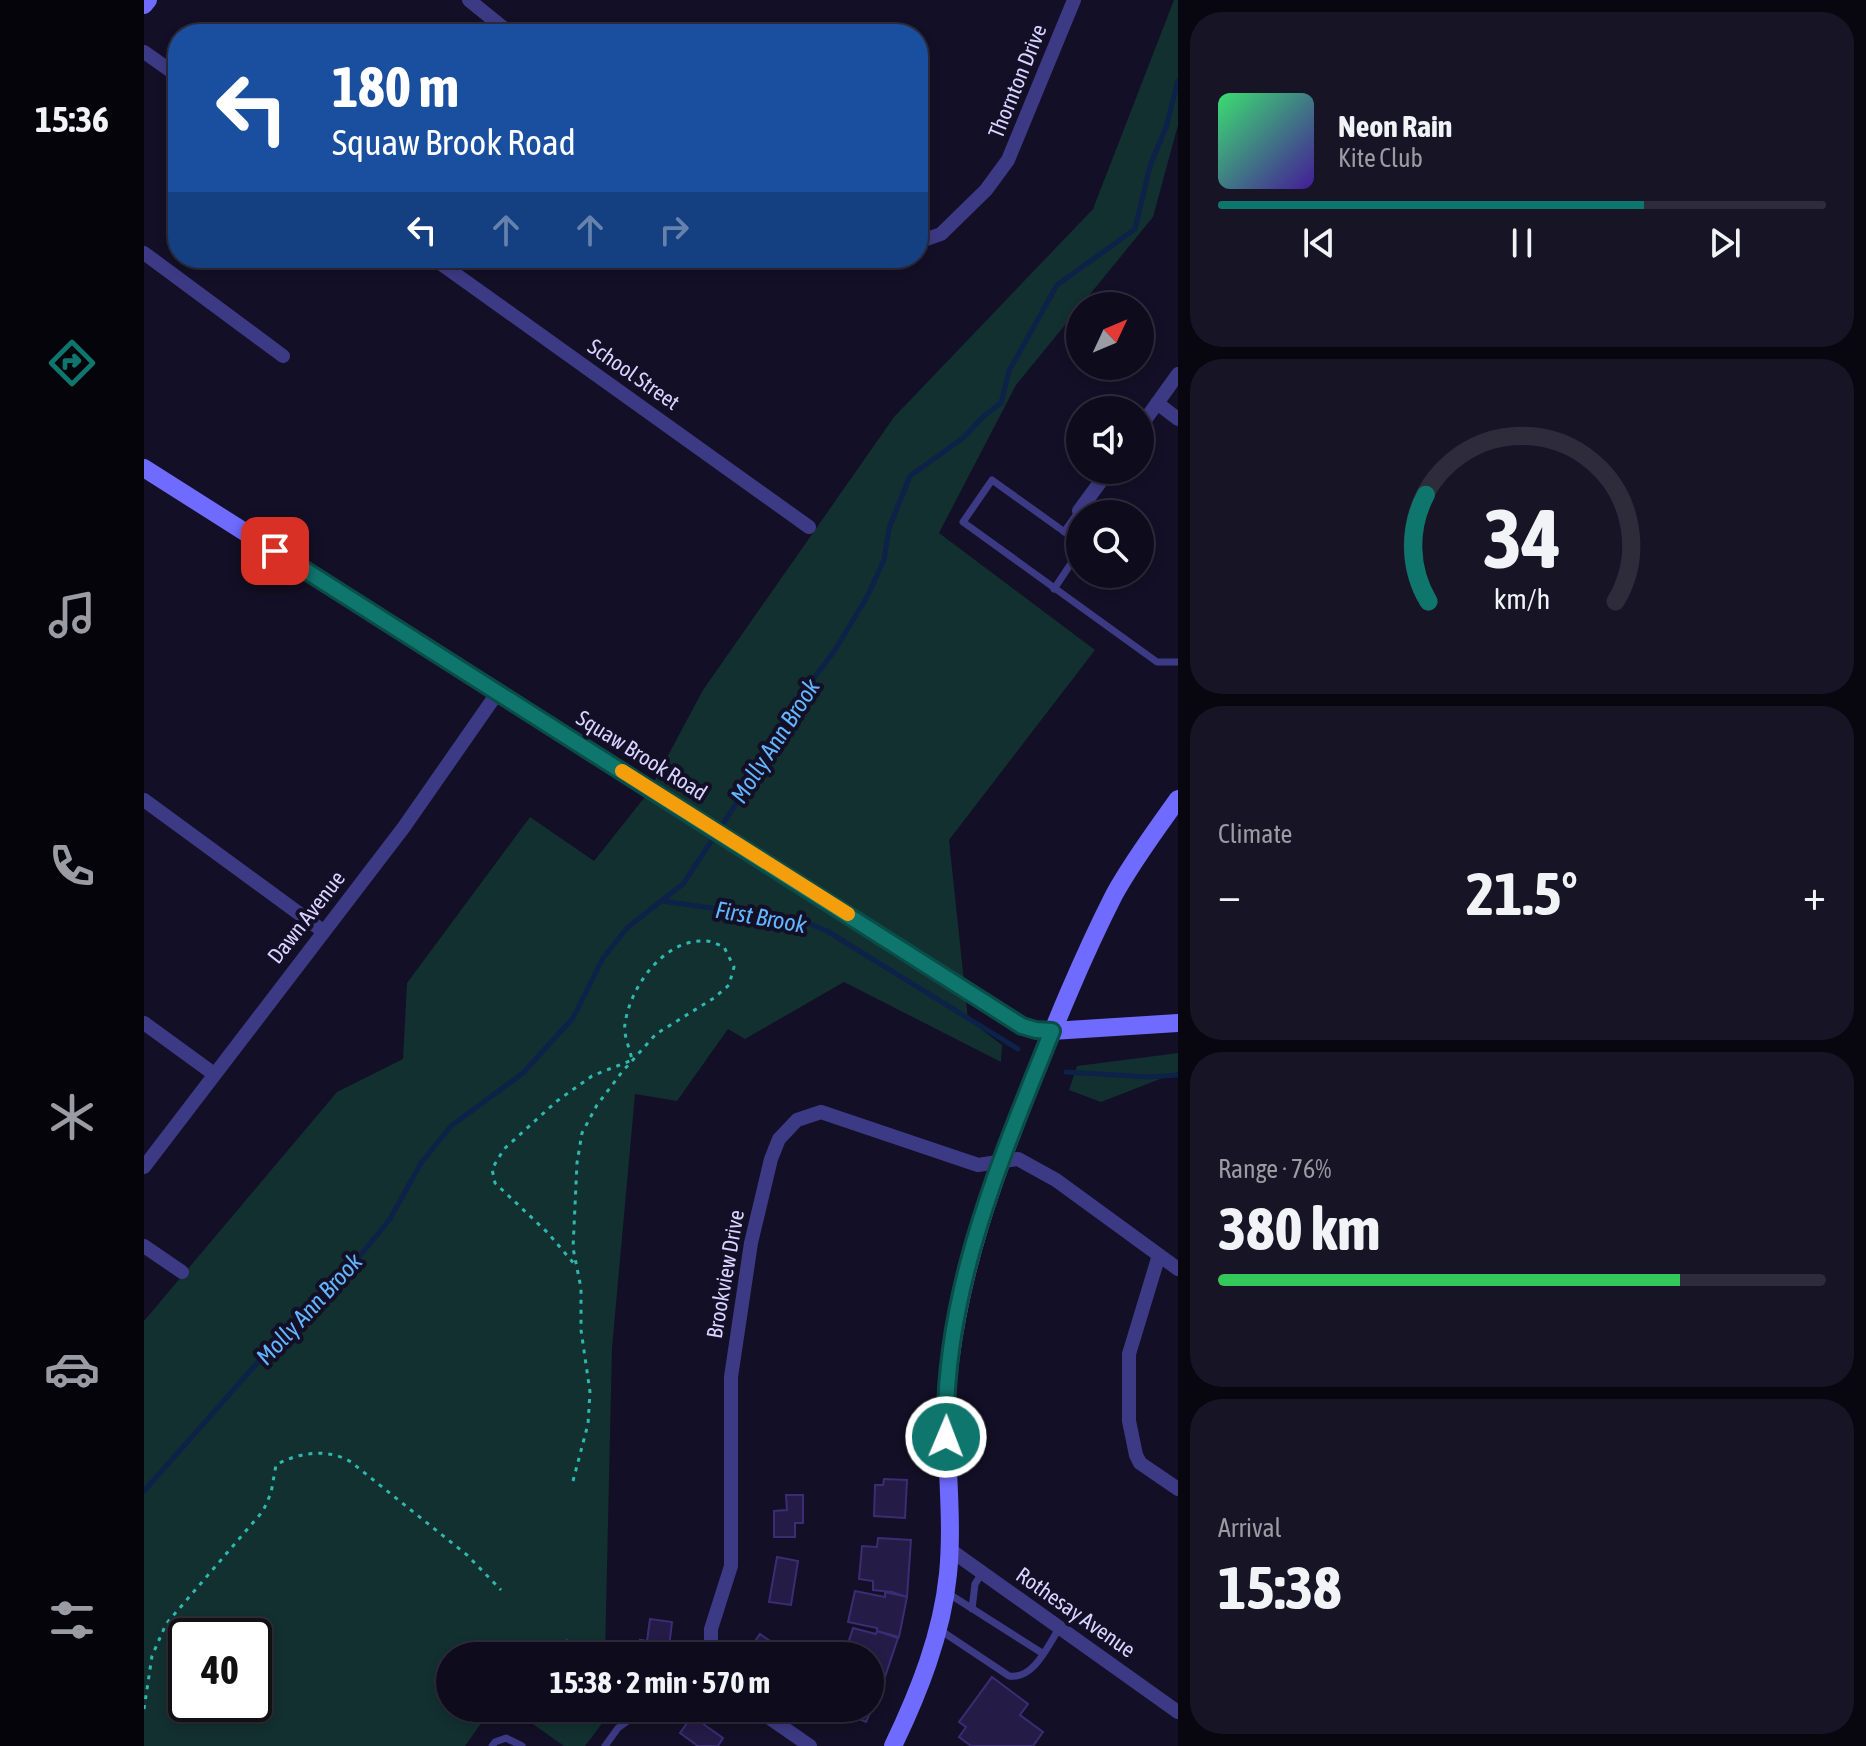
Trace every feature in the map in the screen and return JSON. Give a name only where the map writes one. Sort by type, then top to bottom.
[{"type":"street","points":[[144,5],[148,0]]},
{"type":"street","points":[[469,0],[499,24]]},
{"type":"street","name":"Thornton Drive","points":[[928,239],[941,234],[986,190],[1008,160],[1074,0]]},
{"type":"street","points":[[144,52],[168,69]]},
{"type":"street","points":[[144,253],[283,356]]},
{"type":"street","name":"School Street","points":[[447,268],[809,527]]},
{"type":"street","points":[[1154,407],[1178,374]]},
{"type":"street","points":[[1157,403],[1178,419]]},
{"type":"street","name":"Squaw Brook Road","points":[[144,468],[1022,1026],[1052,1031],[1178,1023]]},
{"type":"street","name":"Dawn Avenue","points":[[144,1167],[404,827],[498,692]]},
{"type":"street","points":[[893,1746],[918,1690],[938,1629],[945,1592],[949,1549],[945,1409],[949,1364],[971,1250],[1000,1162],[1077,971],[1116,892],[1178,799]]},
{"type":"street","points":[[144,800],[323,931]]},
{"type":"street","points":[[144,1023],[214,1074]]},
{"type":"street","name":"Brookview Drive","points":[[711,1642],[711,1629],[731,1566],[731,1377],[751,1243],[771,1159],[779,1139],[797,1120],[821,1112],[978,1165],[1018,1159],[1056,1180],[1178,1269]]},
{"type":"street","points":[[144,1246],[182,1272]]},
{"type":"street","points":[[1159,1255],[1129,1354],[1129,1421],[1140,1463],[1178,1489]]},
{"type":"street","name":"Rothesay Avenue","points":[[949,1549],[1178,1712]]},
{"type":"street","points":[[775,1722],[810,1746]]},
{"type":"lane","points":[[1066,529],[1064,532],[992,480],[963,522],[1157,662],[1178,662]]},
{"type":"lane","points":[[1054,589],[1066,571]]},
{"type":"lane","points":[[972,1609],[975,1584],[982,1572]]},
{"type":"lane","points":[[945,1592],[1042,1653]]},
{"type":"lane","points":[[938,1629],[1009,1676],[1016,1677],[1027,1672],[1060,1627]]},
{"type":"lane","points":[[605,1746],[626,1722]]},
{"type":"lane","points":[[492,1746],[506,1738],[522,1746]]},
{"type":"path","points":[[573,1481],[588,1424],[590,1392],[581,1330],[581,1288],[573,1248],[577,1163],[582,1133],[597,1105],[656,1034],[714,998],[729,985],[734,967],[724,947],[707,941],[686,943],[654,964],[637,989],[624,1026],[632,1060]]},
{"type":"path","points":[[576,1266],[548,1233],[495,1183],[492,1169],[504,1149],[557,1101],[592,1076],[632,1060]]},
{"type":"path","points":[[144,1709],[152,1656],[166,1624],[263,1511],[271,1493],[276,1465],[290,1457],[339,1454],[467,1555],[501,1590]]},
{"type":"green space","points":[[1174,0],[1178,0],[1178,125],[1153,217],[1092,292],[1066,292],[1066,324],[1016,385],[939,533],[1095,650],[949,840],[968,1019],[1002,1045],[1001,1062],[844,982],[745,1039],[728,1029],[677,1101],[635,1094],[612,1348],[605,1642],[436,1642],[436,1722],[482,1722],[465,1746],[144,1746],[144,1321],[337,1092],[403,1059],[407,983],[530,817],[594,861],[648,793],[703,690],[894,417],[1093,209]]},
{"type":"green space","points":[[1178,1053],[1178,1072],[1101,1102],[1069,1090],[1077,1066]]},
{"type":"green space","points":[[530,1722],[603,1722],[585,1746],[564,1746]]},
{"type":"building","points":[[884,1479],[907,1480],[905,1518],[874,1516],[875,1485],[883,1485]]},
{"type":"building","points":[[786,1495],[803,1495],[803,1523],[795,1523],[795,1537],[774,1537],[774,1511],[787,1510]]},
{"type":"building","points":[[878,1538],[911,1540],[907,1597],[873,1590],[873,1581],[859,1579],[862,1546],[877,1547]]},
{"type":"building","points":[[777,1557],[798,1561],[791,1605],[769,1602]]},
{"type":"building","points":[[855,1591],[885,1597],[885,1592],[907,1597],[899,1637],[877,1631],[877,1628],[848,1622]]},
{"type":"building","points":[[650,1619],[672,1622],[670,1642],[640,1642],[647,1641]]},
{"type":"building","points":[[853,1628],[898,1638],[885,1677],[884,1642],[848,1642]]},
{"type":"building","points":[[760,1634],[772,1642],[754,1642]]},
{"type":"building","points":[[992,1677],[1028,1704],[1020,1715],[1043,1732],[1033,1746],[971,1746],[959,1737],[966,1727],[959,1722]]},
{"type":"building","points":[[688,1722],[700,1722],[723,1738],[718,1746],[698,1746],[680,1733]]},
{"type":"waterway","name":"Molly Ann Brook","points":[[720,828],[758,771],[788,713],[835,650],[867,597],[884,560],[889,528],[910,476],[963,438],[1001,403],[1009,371],[1057,285],[1135,229],[1150,166],[1166,127],[1178,81]]},
{"type":"waterway","name":"Molly Ann Brook","points":[[144,1491],[266,1353],[332,1290],[390,1219],[421,1163],[451,1126],[523,1073],[573,1018],[603,958],[628,927],[683,884],[714,837]]},
{"type":"waterway","name":"First Brook","points":[[662,901],[803,921],[827,931],[1018,1049]]},
{"type":"waterway","name":"First Brook","points":[[1066,1072],[1148,1077],[1178,1075]]},
{"type":"slow traffic","points":[[622,771],[848,914]]},
{"type":"route","points":[[275,551],[1022,1026],[1052,1031],[1000,1162],[971,1250],[949,1364],[946,1437]]}]
